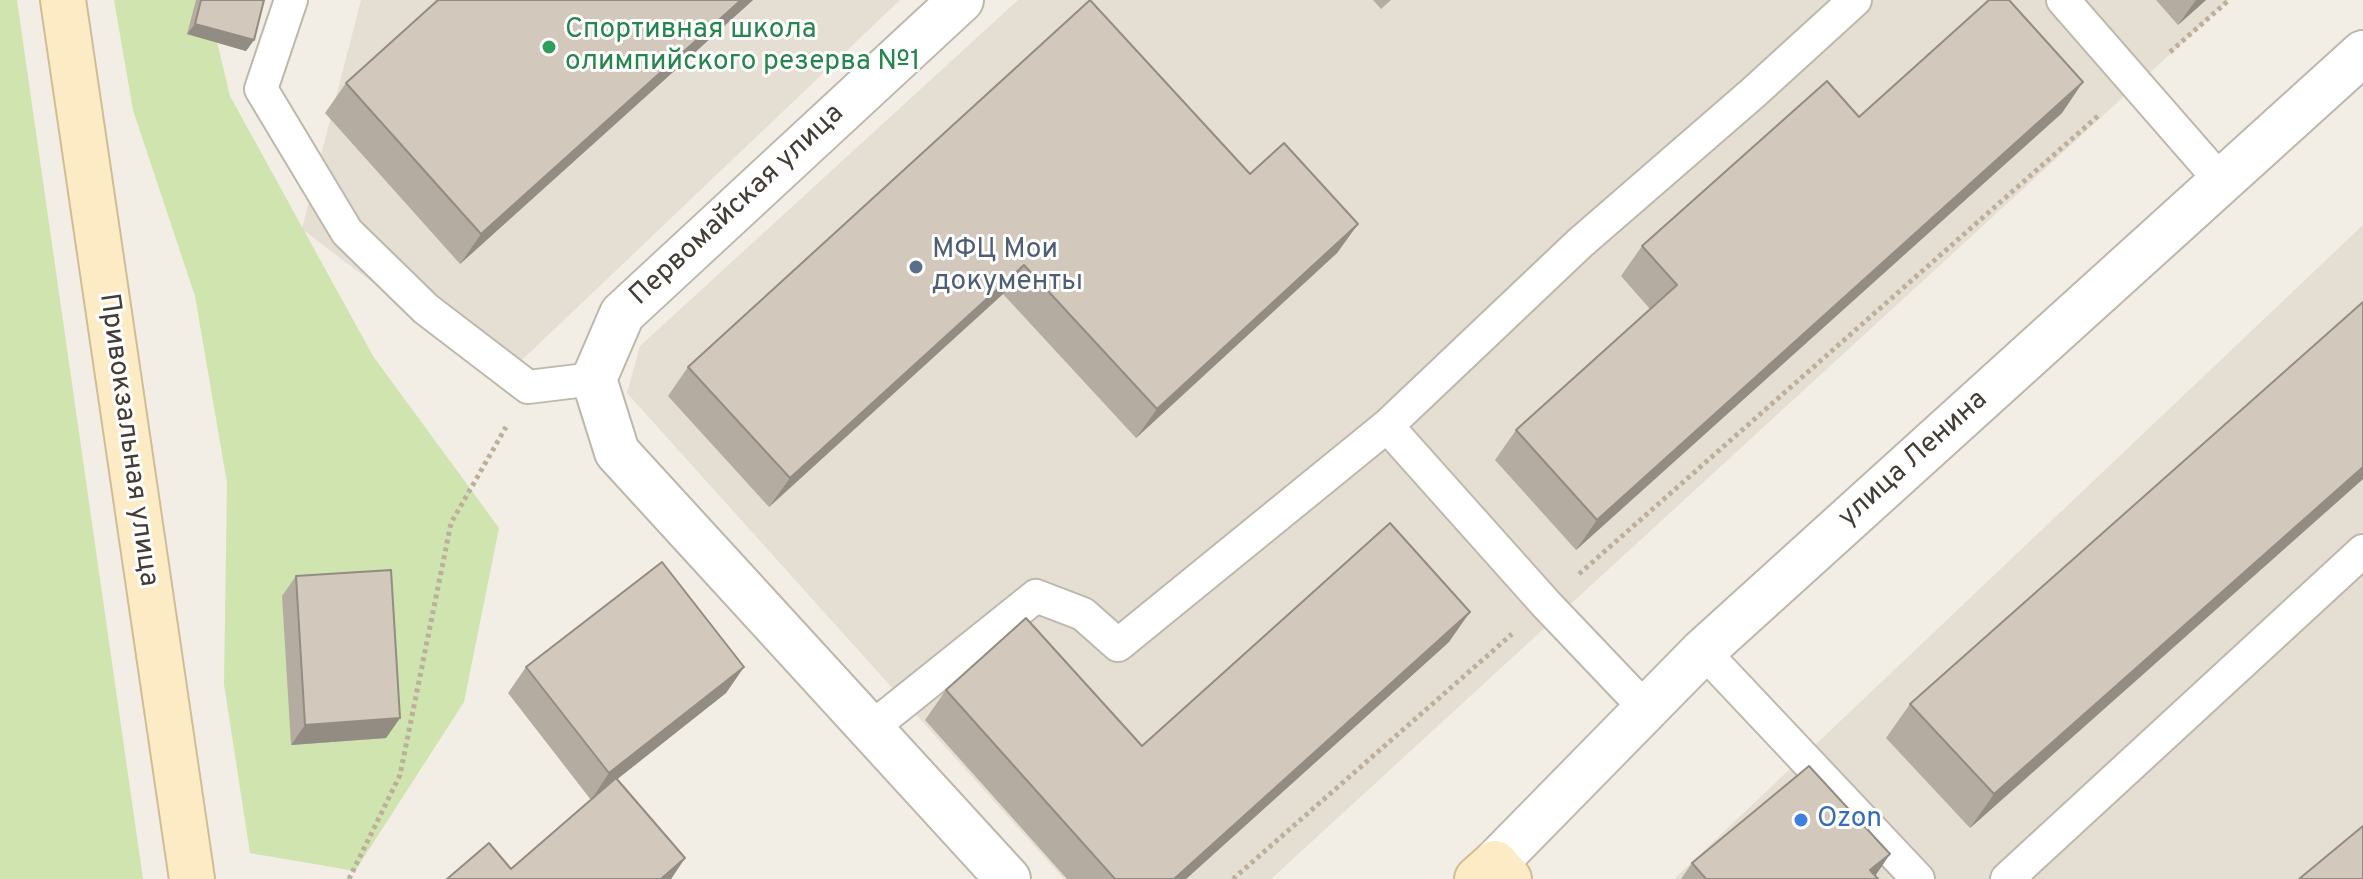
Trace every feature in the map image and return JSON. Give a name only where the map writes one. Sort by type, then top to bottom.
[{"type":"main road","name":"Привокзальная улица","points":[[63,0],[192,879]]},
{"type":"street","name":"Первомайская улица","points":[[594,379],[622,314],[961,0]]},
{"type":"street","name":"улица Ленина","points":[[1494,874],[1703,651],[2363,53]]},
{"type":"street","points":[[594,379],[617,452],[1008,879]]},
{"type":"lane","points":[[291,0],[261,89],[347,232],[426,309],[528,387],[594,379]]},
{"type":"lane","points":[[870,729],[1036,596],[1083,614],[1118,645],[1387,426],[1580,243],[1855,0]]},
{"type":"lane","points":[[2063,0],[2221,181]]},
{"type":"lane","points":[[1387,426],[1546,604],[1646,709]]},
{"type":"lane","points":[[2007,879],[2363,551]]},
{"type":"lane","points":[[1703,651],[1918,879]]},
{"type":"path","points":[[1233,879],[2229,0]]},
{"type":"path","points":[[349,879],[400,775],[451,523],[528,387]]},
{"type":"shaded area","points":[[361,0],[900,0],[501,380],[302,229]]},
{"type":"shaded area","points":[[1018,0],[2229,0],[1271,879],[1064,879],[627,393],[640,346]]},
{"type":"shaded area","points":[[2363,225],[2363,879],[1674,879]]},
{"type":"green space","points":[[0,0],[17,0],[143,879],[0,879]]},
{"type":"green space","points":[[114,0],[207,0],[230,96],[373,356],[499,528],[464,702],[355,871],[250,853],[224,684],[227,483],[195,296],[133,110]]},
{"type":"building","points":[[201,0],[264,0],[254,40],[195,24]]},
{"type":"building","points":[[438,0],[741,0],[481,234],[346,83]]},
{"type":"building","points":[[1090,0],[1250,174],[1284,143],[1358,224],[1157,409],[1024,265],[790,478],[688,367]]},
{"type":"building","points":[[1989,0],[2009,0],[2083,82],[1597,520],[1516,430],[1677,285],[1642,246],[1827,81],[1859,117]]},
{"type":"building","points":[[2363,302],[2363,467],[1994,794],[1910,704]]},
{"type":"building","points":[[1390,523],[1470,612],[1174,879],[1115,879],[946,690],[1026,618],[1142,746]]},
{"type":"building","points":[[662,562],[744,667],[609,773],[526,667]]},
{"type":"building","points":[[391,570],[400,718],[305,725],[296,576]]},
{"type":"building","points":[[1809,766],[1890,854],[1870,870],[1878,879],[1706,879],[1692,863]]},
{"type":"building","points":[[616,778],[685,858],[661,879],[447,879],[489,843],[511,869]]},
{"type":"building","points":[[2363,826],[2363,879],[2299,879]]},
{"type":"place","name":"Спортивная школа олимпийского резерва №1","points":[[549,47]]},
{"type":"place","name":"МФЦ Мои документы","points":[[916,267]]},
{"type":"place","name":"Ozon","points":[[1801,820]]}]
